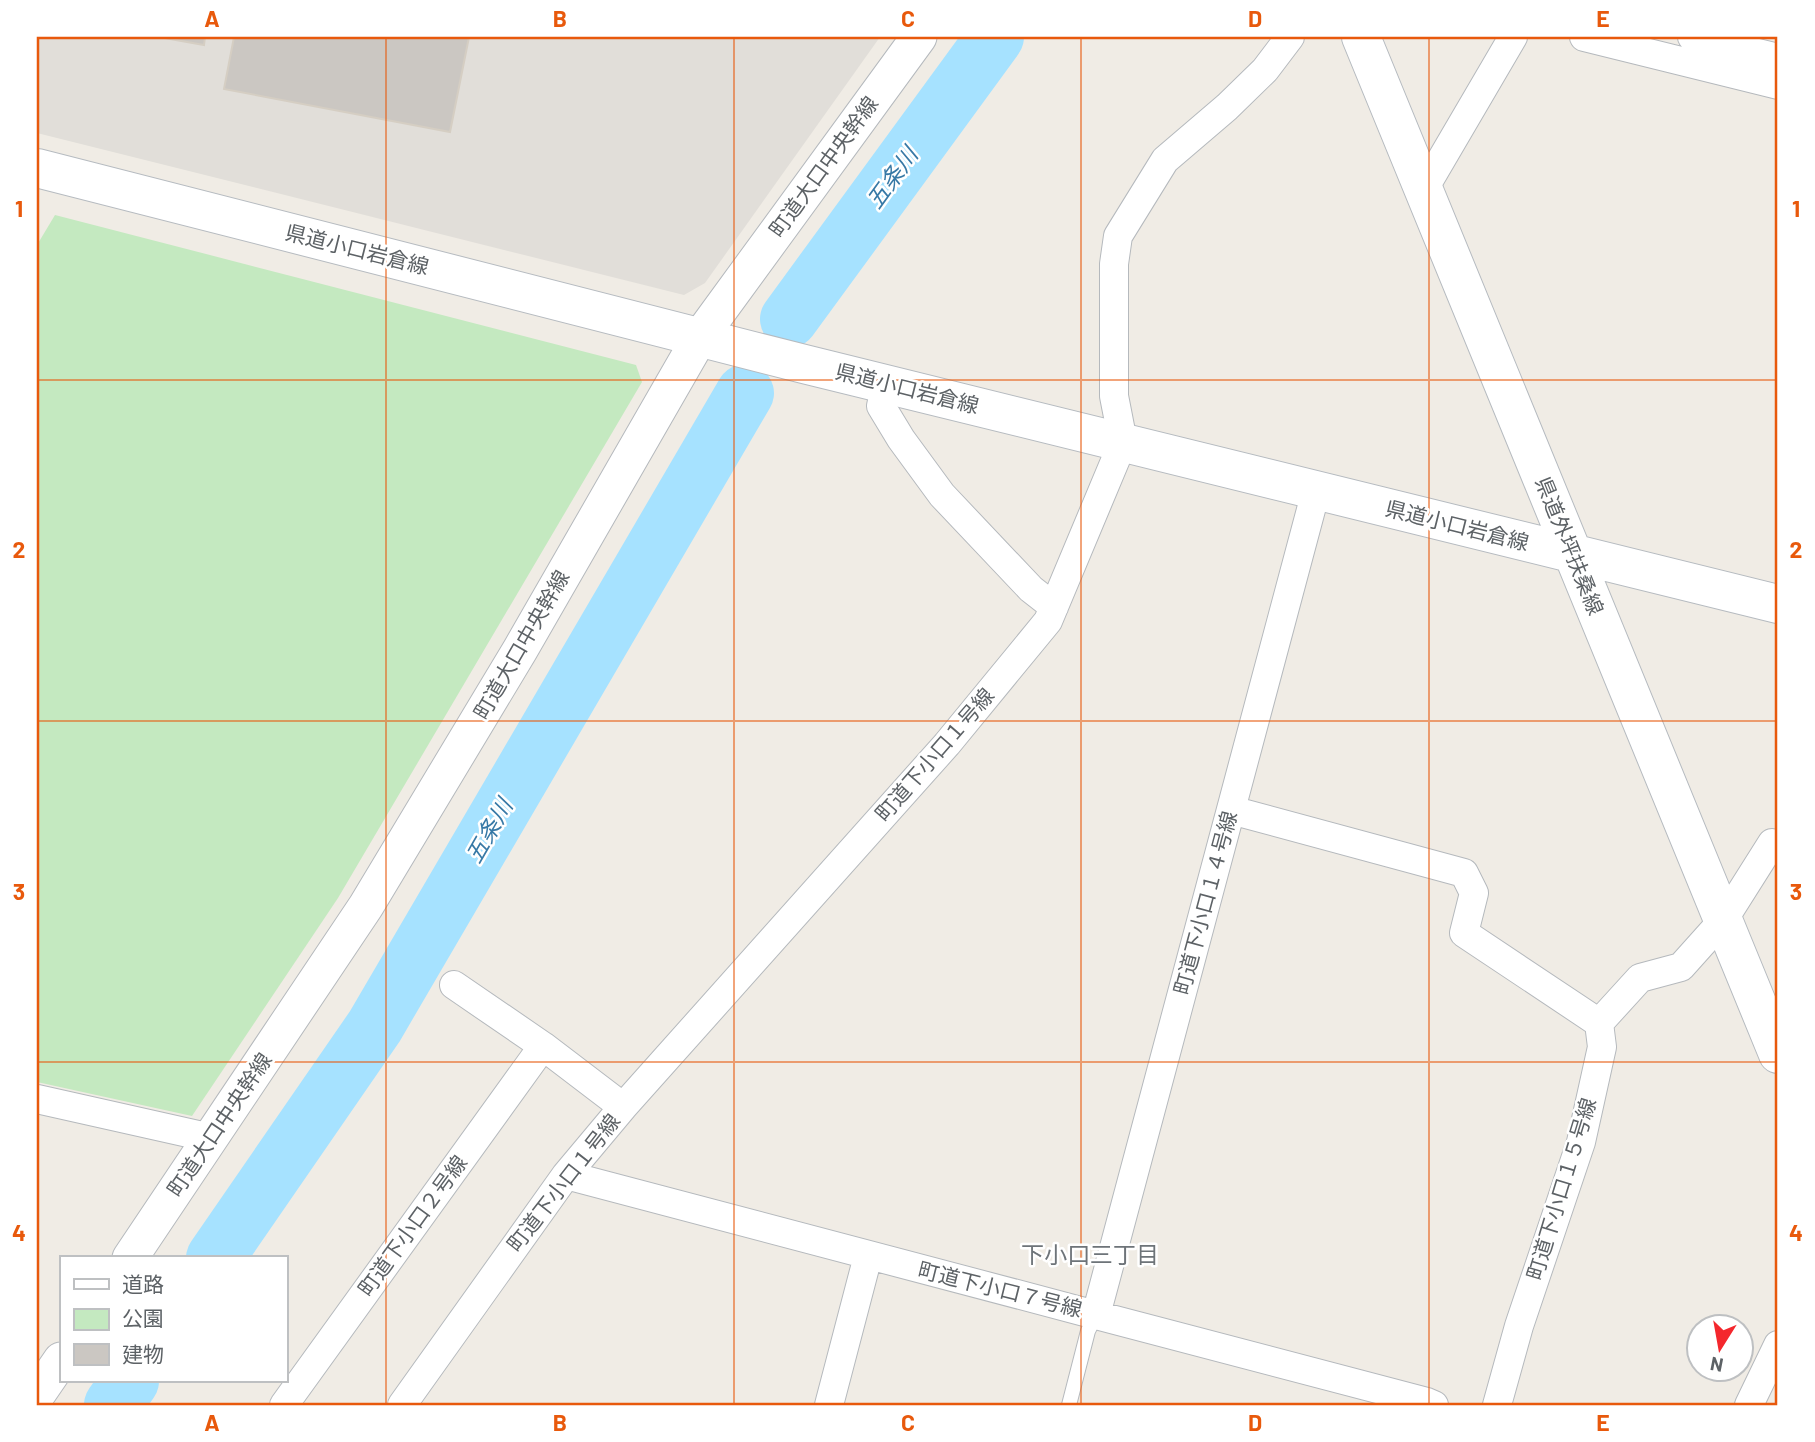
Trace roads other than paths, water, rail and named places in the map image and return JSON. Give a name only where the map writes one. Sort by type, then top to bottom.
[{"type":"main road","name":"県道外坪扶桑線","points":[[1362,37],[1778,1054]]},
{"type":"main road","name":"県道小口岩倉線","points":[[38,169],[804,364],[1778,604]]},
{"type":"street","name":"町道大口中央幹線","points":[[131,1256],[366,905],[520,650],[715,341],[919,37]]},
{"type":"street","points":[[1123,442],[1114,396],[1114,264],[1118,236],[1165,160],[1265,70],[1290,37]]},
{"type":"street","points":[[1424,190],[1513,37]]},
{"type":"street","points":[[1584,37],[1778,85]]},
{"type":"street","points":[[1692,37],[1778,58]]},
{"type":"street","points":[[886,383],[881,406],[901,439],[942,495],[1031,589],[1054,607]]},
{"type":"street","name":"町道下小口１号線","points":[[402,1405],[566,1175],[623,1107],[947,744],[1048,621],[1123,442]]},
{"type":"street","name":"町道下小口１４号線","points":[[1096,1315],[1316,491]]},
{"type":"street","points":[[1231,810],[1464,873],[1474,893],[1464,933],[1599,1023],[1640,978],[1681,967],[1724,919],[1772,843],[1778,846]]},
{"type":"street","points":[[454,985],[543,1046],[623,1107]]},
{"type":"street","name":"町道下小口１５号線","points":[[1497,1405],[1518,1326],[1581,1142],[1602,1047],[1599,1023]]},
{"type":"street","name":"町道下小口２号線","points":[[292,1396],[543,1046]]},
{"type":"street","points":[[37,1099],[211,1138]]},
{"type":"street","name":"町道下小口７号線","points":[[566,1175],[1434,1405]]},
{"type":"street","points":[[829,1405],[868,1256]]},
{"type":"street","points":[[1749,1405],[1778,1345]]},
{"type":"street","points":[[37,1395],[60,1361]]},
{"type":"lane","points":[[1069,1405],[1088,1331],[1096,1315]]},
{"type":"waterway","name":"五条川","points":[[789,319],[995,37]]},
{"type":"waterway","name":"五条川","points":[[216,1256],[375,1026],[745,393]]},
{"type":"waterway","name":"五条川","points":[[113,1405],[129,1382]]},
{"type":"district","name":"下小口三丁目","points":[[1090,1255]]}]
